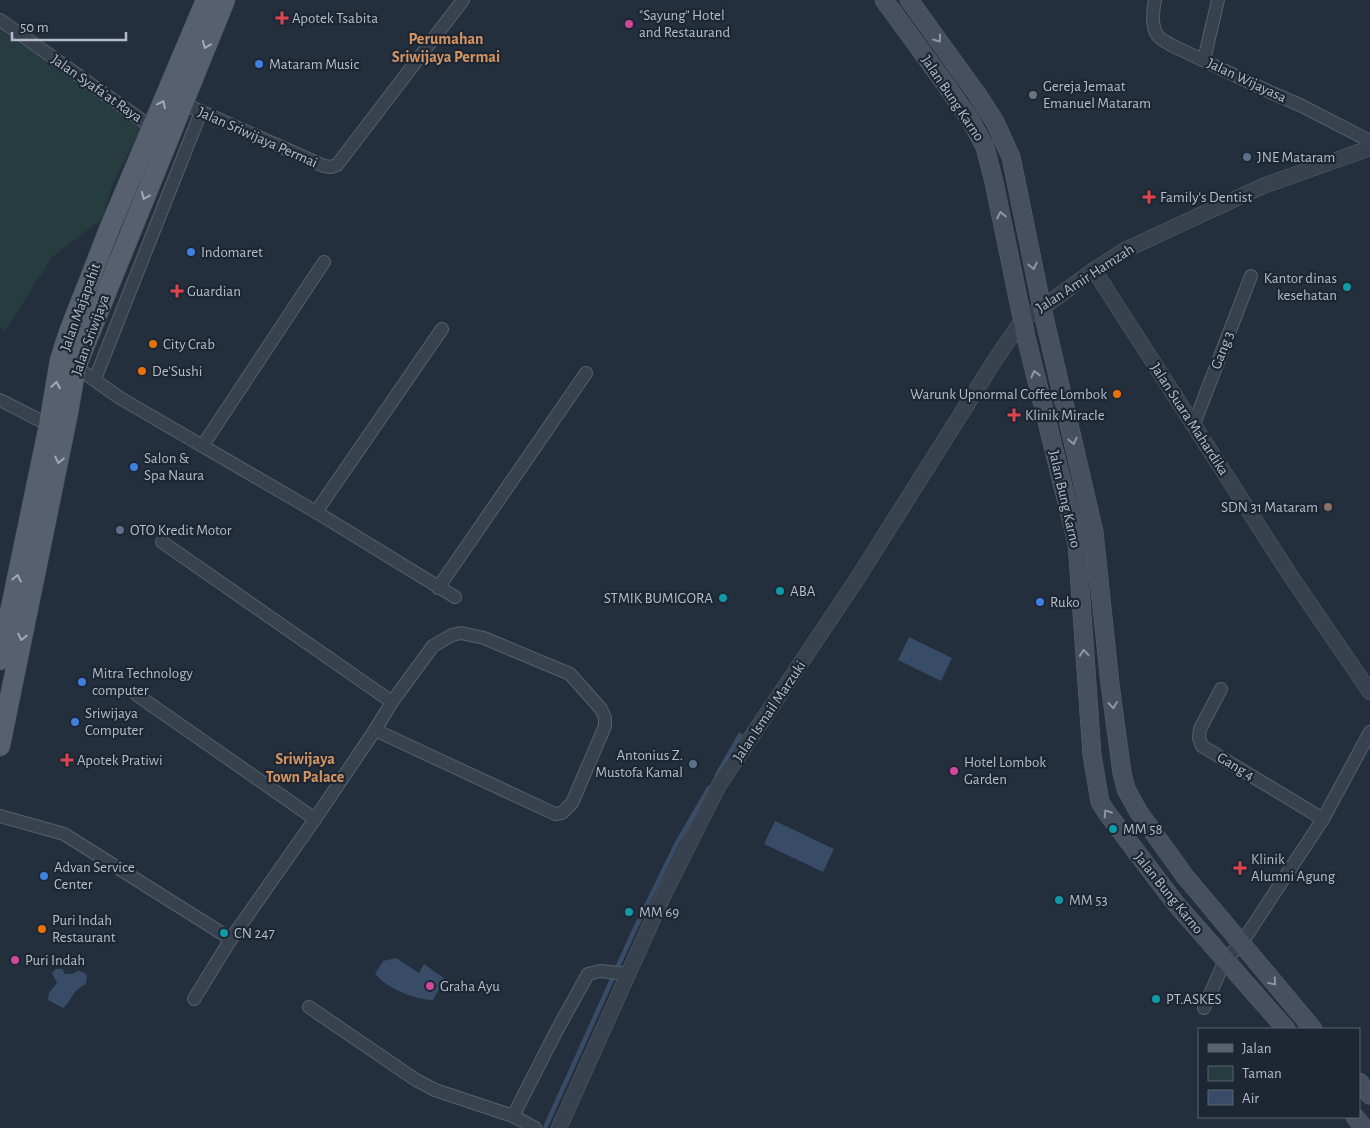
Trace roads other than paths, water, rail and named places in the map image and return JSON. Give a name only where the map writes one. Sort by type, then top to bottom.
[{"type":"main road","name":"Jalan Majapahit","points":[[0,660],[21,602],[60,360],[110,226],[152,126],[182,89],[206,0]]},
{"type":"main road","name":"Jalan Sriwijaya","points":[[0,746],[21,602],[66,422],[76,367],[168,140],[182,89],[225,0]]},
{"type":"main road","name":"Jalan Bung Karno","points":[[884,0],[971,121],[985,147],[1076,543],[1092,755],[1100,802],[1106,813],[1176,904],[1285,1028]]},
{"type":"main road","points":[[909,0],[963,73],[995,122],[1010,157],[1042,308],[1094,532],[1110,684],[1122,773],[1126,789],[1153,834],[1184,875],[1311,1028]]},
{"type":"main road","points":[[946,85],[963,73]]},
{"type":"main road","points":[[1064,493],[1084,489]]},
{"type":"main road","points":[[1088,686],[1110,684]]},
{"type":"main road","points":[[1134,849],[1153,834]]},
{"type":"main road","points":[[1360,1083],[1370,1095]]},
{"type":"street","name":"Jalan Sriwijaya Permai","points":[[182,89],[201,112],[324,166],[331,167],[337,165],[463,0]]},
{"type":"street","name":"Jalan Wijayasa","points":[[1155,0],[1153,10],[1154,24],[1159,38],[1300,105],[1370,141]]},
{"type":"street","points":[[1204,60],[1218,0]]},
{"type":"street","name":"Jalan Syafa'at Raya","points":[[0,20],[152,126],[168,140]]},
{"type":"street","points":[[94,379],[201,112]]},
{"type":"street","name":"Jalan Amir Hamzah","points":[[1023,318],[1042,308],[1125,250],[1263,186],[1370,148]]},
{"type":"street","points":[[203,445],[324,262]]},
{"type":"street","name":"Jalan Suara Mahardika","points":[[1094,270],[1290,575],[1370,692]]},
{"type":"street","name":"Gang 3","points":[[1194,424],[1251,276]]},
{"type":"street","name":"Jalan Ismail Marzuki","points":[[559,1128],[624,974],[684,851],[719,786],[857,579],[1023,318]]},
{"type":"street","points":[[316,512],[442,329]]},
{"type":"street","points":[[76,367],[120,398],[316,512],[455,597]]},
{"type":"street","points":[[438,588],[586,372]]},
{"type":"street","points":[[0,400],[49,425]]},
{"type":"street","points":[[162,542],[392,702]]},
{"type":"street","points":[[194,999],[231,938],[315,819],[392,702],[433,646],[452,635],[461,633],[484,638],[570,674],[601,709],[605,718],[605,726],[572,803],[562,813],[555,814],[375,730]]},
{"type":"street","name":"Gang 4","points":[[1221,689],[1200,729],[1199,738],[1202,746],[1323,819]]},
{"type":"street","points":[[137,695],[315,819]]},
{"type":"street","points":[[1204,1008],[1225,960],[1242,944],[1323,819],[1370,732]]},
{"type":"street","points":[[0,816],[64,834],[231,938]]},
{"type":"street","points":[[513,1116],[588,974],[600,971],[624,974]]},
{"type":"street","points":[[309,1007],[416,1080],[435,1090],[513,1116],[533,1127]]},
{"type":"water","points":[[909,637],[952,658],[941,681],[898,660]]},
{"type":"water","points":[[775,821],[834,849],[823,872],[764,844]]},
{"type":"water","points":[[396,958],[419,973],[424,964],[445,979],[433,1000],[417,998],[394,989],[375,974],[383,961]]},
{"type":"water","points":[[56,969],[62,969],[65,974],[72,974],[78,971],[87,975],[86,984],[77,990],[63,1008],[48,1000],[49,993],[57,983],[52,973]]},
{"type":"waterway","points":[[717,775],[740,735]]},
{"type":"waterway","points":[[545,1128],[633,933],[676,845],[709,788]]},
{"type":"place","name":"Apotek Tsabita","points":[[282,18]]},
{"type":"place","name":"\"Sayung\" Hotel and Restaurand","points":[[629,24]]},
{"type":"place","name":"Mataram Music","points":[[259,64]]},
{"type":"place","name":"Gereja Jemaat Emanuel Mataram","points":[[1033,95]]},
{"type":"place","name":"JNE Mataram","points":[[1247,157]]},
{"type":"place","name":"Family's Dentist","points":[[1149,197]]},
{"type":"place","name":"Indomaret","points":[[191,252]]},
{"type":"place","name":"Kantor dinas kesehatan","points":[[1347,287]]},
{"type":"place","name":"Guardian","points":[[177,291]]},
{"type":"place","name":"City Crab","points":[[153,344]]},
{"type":"place","name":"De'Sushi","points":[[142,371]]},
{"type":"place","name":"Warunk Upnormal Coffee Lombok","points":[[1117,394]]},
{"type":"place","name":"Klinik Miracle","points":[[1014,415]]},
{"type":"place","name":"Salon & Spa Naura","points":[[134,467]]},
{"type":"place","name":"SDN 31 Mataram","points":[[1328,507]]},
{"type":"place","name":"OTO Kredit Motor","points":[[120,530]]},
{"type":"place","name":"ABA","points":[[780,591]]},
{"type":"place","name":"STMIK BUMIGORA","points":[[723,598]]},
{"type":"place","name":"Ruko","points":[[1040,602]]},
{"type":"place","name":"Mitra Technology computer","points":[[82,682]]},
{"type":"place","name":"Sriwijaya Computer","points":[[75,722]]},
{"type":"place","name":"Apotek Pratiwi","points":[[67,760]]},
{"type":"place","name":"Antonius Z. Mustofa Kamal","points":[[693,764]]},
{"type":"place","name":"Hotel Lombok Garden","points":[[954,771]]},
{"type":"place","name":"MM 58","points":[[1113,829]]},
{"type":"place","name":"Klinik Alumni Agung","points":[[1240,868]]},
{"type":"place","name":"Advan Service Center","points":[[44,876]]},
{"type":"place","name":"MM 53","points":[[1059,900]]},
{"type":"place","name":"MM 69","points":[[629,912]]},
{"type":"place","name":"Puri Indah Restaurant","points":[[42,929]]},
{"type":"place","name":"CN 247","points":[[224,933]]},
{"type":"place","name":"Puri Indah","points":[[15,960]]},
{"type":"place","name":"Graha Ayu","points":[[430,986]]},
{"type":"place","name":"PT.ASKES","points":[[1156,999]]},
{"type":"district","name":"Perumahan Sriwijaya Permai","points":[[446,47]]},
{"type":"district","name":"Sriwijaya Town Palace","points":[[305,767]]}]
